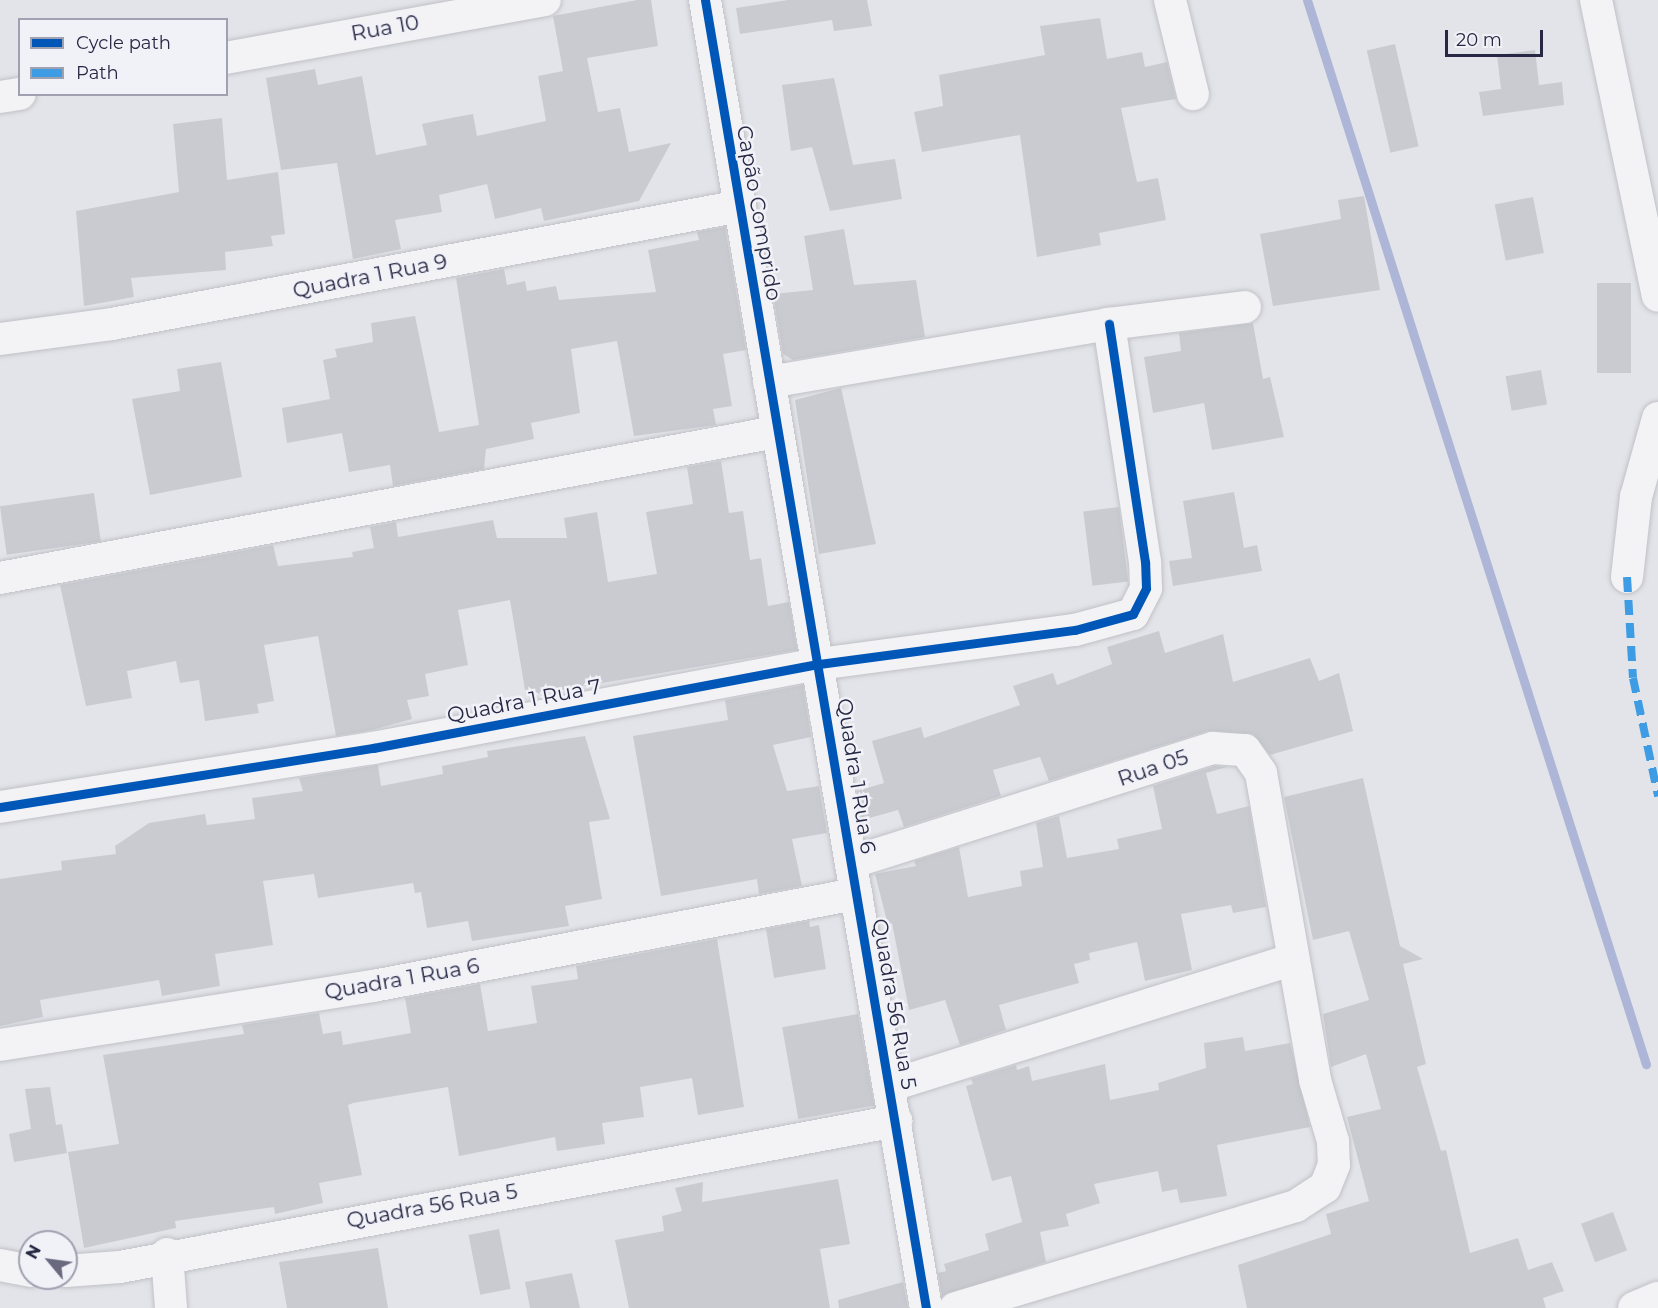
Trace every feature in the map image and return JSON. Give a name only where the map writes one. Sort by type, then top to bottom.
[{"type":"street","name":"Rua 10","points":[[228,58],[545,0]]},
{"type":"street","name":"Capão Comprido","points":[[705,0],[776,432]]},
{"type":"street","points":[[1170,0],[1193,94]]},
{"type":"street","points":[[1596,0],[1658,296]]},
{"type":"street","points":[[0,97],[18,94]]},
{"type":"street","name":"Quadra 1 Rua 9","points":[[0,339],[112,324],[740,206]]},
{"type":"street","points":[[769,382],[1109,324],[1245,307]]},
{"type":"street","name":"Quadra 1 Rua 7","points":[[0,807],[373,748],[819,664],[1076,630],[1140,608],[1146,588],[1145,562],[1109,324]]},
{"type":"street","points":[[1627,577],[1636,497],[1658,418]]},
{"type":"street","points":[[0,578],[776,432],[819,664]]},
{"type":"street","name":"Quadra 1 Rua 6","points":[[0,1045],[373,986],[856,894],[853,862],[819,664]]},
{"type":"street","name":"Rua 05","points":[[853,862],[1213,748],[1237,747],[1254,757],[1261,773],[1292,960],[1333,1141],[1334,1165],[1325,1187],[1296,1206],[955,1308]]},
{"type":"street","name":"Quadra 56 Rua 5","points":[[78,1270],[120,1267],[167,1254],[896,1121],[892,1085],[856,894]]},
{"type":"street","points":[[892,1085],[1292,960]]},
{"type":"street","points":[[896,1121],[926,1308]]},
{"type":"street","points":[[167,1254],[171,1308]]},
{"type":"street","points":[[0,1265],[18,1269]]},
{"type":"street","points":[[1634,1308],[1658,1298]]},
{"type":"building","points":[[637,0],[651,0],[658,46],[587,58],[598,112],[620,108],[629,152],[671,143],[639,201],[544,221],[541,208],[495,219],[487,184],[439,195],[442,212],[395,220],[401,249],[353,259],[337,163],[281,170],[266,78],[315,69],[318,85],[362,76],[376,155],[427,145],[422,124],[451,118],[473,114],[477,136],[546,121],[538,76],[563,71],[553,16]]},
{"type":"building","points":[[788,0],[867,0],[872,26],[834,31],[832,20],[740,34],[736,8]]},
{"type":"building","points":[[1100,18],[1107,59],[1142,52],[1145,67],[1167,62],[1176,99],[1121,108],[1137,182],[1158,178],[1166,220],[1099,233],[1101,245],[1037,257],[1020,135],[922,152],[914,112],[943,106],[939,75],[1045,55],[1040,26]]},
{"type":"building","points":[[1395,44],[1419,146],[1390,153],[1367,51]]},
{"type":"building","points":[[1535,50],[1539,85],[1562,82],[1564,105],[1483,116],[1479,92],[1501,89],[1497,55]]},
{"type":"building","points":[[834,78],[853,165],[895,159],[902,199],[830,211],[812,147],[791,151],[782,85]]},
{"type":"building","points":[[222,118],[227,180],[278,172],[285,234],[271,236],[273,246],[225,252],[226,270],[131,278],[134,297],[84,306],[76,211],[179,192],[173,124]]},
{"type":"building","points":[[1364,196],[1380,290],[1273,306],[1260,234],[1341,219],[1338,200]]},
{"type":"building","points":[[1533,197],[1544,253],[1506,260],[1495,204]]},
{"type":"building","points":[[725,227],[746,350],[723,354],[732,406],[713,409],[716,425],[634,436],[617,341],[571,349],[580,413],[531,423],[534,439],[486,449],[484,469],[393,486],[390,465],[349,472],[342,433],[287,443],[282,408],[330,399],[323,360],[337,357],[335,349],[373,342],[371,323],[415,316],[439,432],[479,425],[456,278],[504,269],[507,285],[525,281],[527,291],[556,286],[559,300],[656,292],[648,250],[699,240],[697,232]]},
{"type":"building","points":[[844,229],[854,285],[916,280],[925,337],[793,360],[783,354],[773,294],[813,290],[804,236]]},
{"type":"building","points":[[1597,283],[1631,283],[1631,373],[1597,373]]},
{"type":"building","points":[[1253,323],[1263,379],[1270,377],[1284,437],[1212,450],[1204,403],[1153,413],[1144,357],[1181,351],[1179,333]]},
{"type":"building","points":[[221,362],[242,477],[150,495],[132,399],[180,391],[177,369]]},
{"type":"building","points":[[1541,370],[1547,404],[1512,411],[1506,376]]},
{"type":"building","points":[[841,388],[876,544],[819,554],[795,400]]},
{"type":"building","points":[[721,461],[729,513],[743,511],[750,560],[761,558],[768,606],[789,602],[797,650],[526,696],[510,600],[458,610],[468,665],[425,674],[429,696],[407,700],[412,719],[372,730],[336,736],[318,636],[264,645],[274,701],[257,704],[259,713],[205,721],[199,680],[180,683],[176,661],[127,671],[132,698],[86,706],[60,585],[273,545],[278,566],[353,557],[352,552],[374,548],[370,527],[396,522],[398,537],[493,520],[497,538],[567,538],[564,518],[597,512],[608,582],[657,574],[646,512],[693,504],[687,467]]},
{"type":"building","points":[[1234,492],[1244,548],[1257,545],[1262,571],[1173,586],[1169,561],[1192,558],[1183,501]]},
{"type":"building","points":[[94,493],[101,542],[7,555],[0,506]]},
{"type":"building","points":[[1119,507],[1128,581],[1092,586],[1083,511]]},
{"type":"building","points":[[1159,631],[1165,653],[1223,634],[1233,682],[1310,658],[1319,681],[1339,673],[1353,731],[1270,755],[1253,734],[1208,731],[1049,781],[1040,757],[993,770],[1001,796],[904,827],[898,810],[862,820],[857,791],[884,783],[872,741],[921,727],[924,738],[1020,705],[1013,686],[1053,673],[1057,685],[1112,664],[1107,647]]},
{"type":"building","points":[[803,685],[811,737],[773,745],[787,791],[819,786],[827,833],[792,839],[802,886],[759,894],[757,879],[661,896],[633,736],[728,720],[725,700]]},
{"type":"building","points":[[585,736],[610,819],[589,822],[602,899],[565,906],[569,926],[472,941],[468,921],[427,928],[421,892],[415,893],[413,883],[318,898],[314,874],[263,881],[273,945],[215,954],[220,986],[162,996],[159,980],[40,1000],[43,1017],[0,1026],[0,879],[62,870],[61,861],[116,854],[115,846],[149,823],[205,814],[207,825],[255,819],[252,798],[303,791],[299,778],[378,765],[381,786],[443,774],[442,766],[488,757],[487,751]]},
{"type":"building","points":[[1215,766],[1227,767],[1206,773],[1217,814],[1249,806],[1266,907],[1233,913],[1231,905],[1181,914],[1192,970],[1145,981],[1137,942],[1089,953],[1090,960],[1074,964],[1079,983],[999,1005],[1006,1030],[960,1045],[945,1000],[909,1010],[892,923],[888,925],[875,874],[916,866],[914,861],[959,847],[968,897],[1022,886],[1020,871],[1043,867],[1036,823],[1059,816],[1067,858],[1119,849],[1117,839],[1162,829],[1153,786]]},
{"type":"building","points":[[1363,778],[1400,946],[1423,959],[1403,964],[1426,1064],[1417,1067],[1441,1151],[1446,1150],[1470,1253],[1518,1238],[1528,1270],[1552,1262],[1564,1291],[1543,1298],[1546,1308],[1247,1308],[1238,1265],[1331,1234],[1326,1214],[1369,1201],[1347,1117],[1381,1109],[1366,1054],[1331,1067],[1323,1014],[1369,1000],[1349,931],[1313,940],[1284,797]]},
{"type":"building","points":[[809,921],[810,927],[819,925],[826,969],[774,978],[766,929]]},
{"type":"building","points":[[717,939],[744,1107],[698,1115],[692,1078],[640,1087],[644,1117],[602,1123],[605,1144],[557,1151],[555,1137],[459,1156],[448,1087],[353,1103],[348,1105],[362,1175],[319,1183],[323,1203],[275,1214],[274,1207],[175,1221],[176,1228],[84,1248],[68,1152],[119,1144],[103,1055],[244,1034],[242,1025],[319,1013],[323,1034],[341,1031],[343,1045],[411,1033],[405,998],[480,984],[488,1031],[537,1023],[531,986],[578,979],[576,966]]},
{"type":"building","points":[[858,1014],[874,1106],[798,1119],[782,1027]]},
{"type":"building","points":[[1243,1037],[1245,1051],[1290,1043],[1310,1127],[1217,1145],[1227,1196],[1180,1203],[1177,1189],[1162,1192],[1158,1171],[1094,1184],[1100,1203],[1066,1214],[1069,1226],[1040,1232],[1046,1262],[942,1296],[938,1273],[946,1271],[944,1264],[989,1250],[985,1234],[1022,1222],[1011,1176],[992,1181],[966,1086],[973,1084],[971,1079],[1016,1065],[1017,1070],[1029,1066],[1032,1081],[1105,1064],[1110,1100],[1159,1090],[1158,1083],[1206,1068],[1204,1043]]},
{"type":"building","points":[[50,1087],[56,1125],[62,1124],[67,1153],[14,1162],[9,1134],[31,1129],[25,1089]]},
{"type":"building","points":[[838,1179],[850,1244],[820,1249],[830,1308],[629,1308],[615,1240],[664,1231],[662,1216],[682,1211],[675,1188],[703,1182],[702,1202]]},
{"type":"building","points":[[1613,1212],[1627,1251],[1595,1262],[1581,1224]]},
{"type":"building","points":[[499,1229],[511,1289],[480,1295],[469,1235]]},
{"type":"building","points":[[378,1248],[388,1308],[287,1308],[279,1262]]},
{"type":"building","points":[[572,1273],[580,1308],[530,1308],[525,1282]]},
{"type":"building","points":[[903,1282],[908,1308],[839,1308],[838,1300]]},
{"type":"waterway","points":[[1307,0],[1646,1064]]},
{"type":"marked path","points":[[1627,577],[1633,678],[1658,796]]},
{"type":"cycle path","points":[[705,0],[926,1308]]},
{"type":"cycle path","points":[[0,807],[373,748],[819,664],[1075,630],[1133,614],[1146,588],[1145,562],[1109,324]]}]
